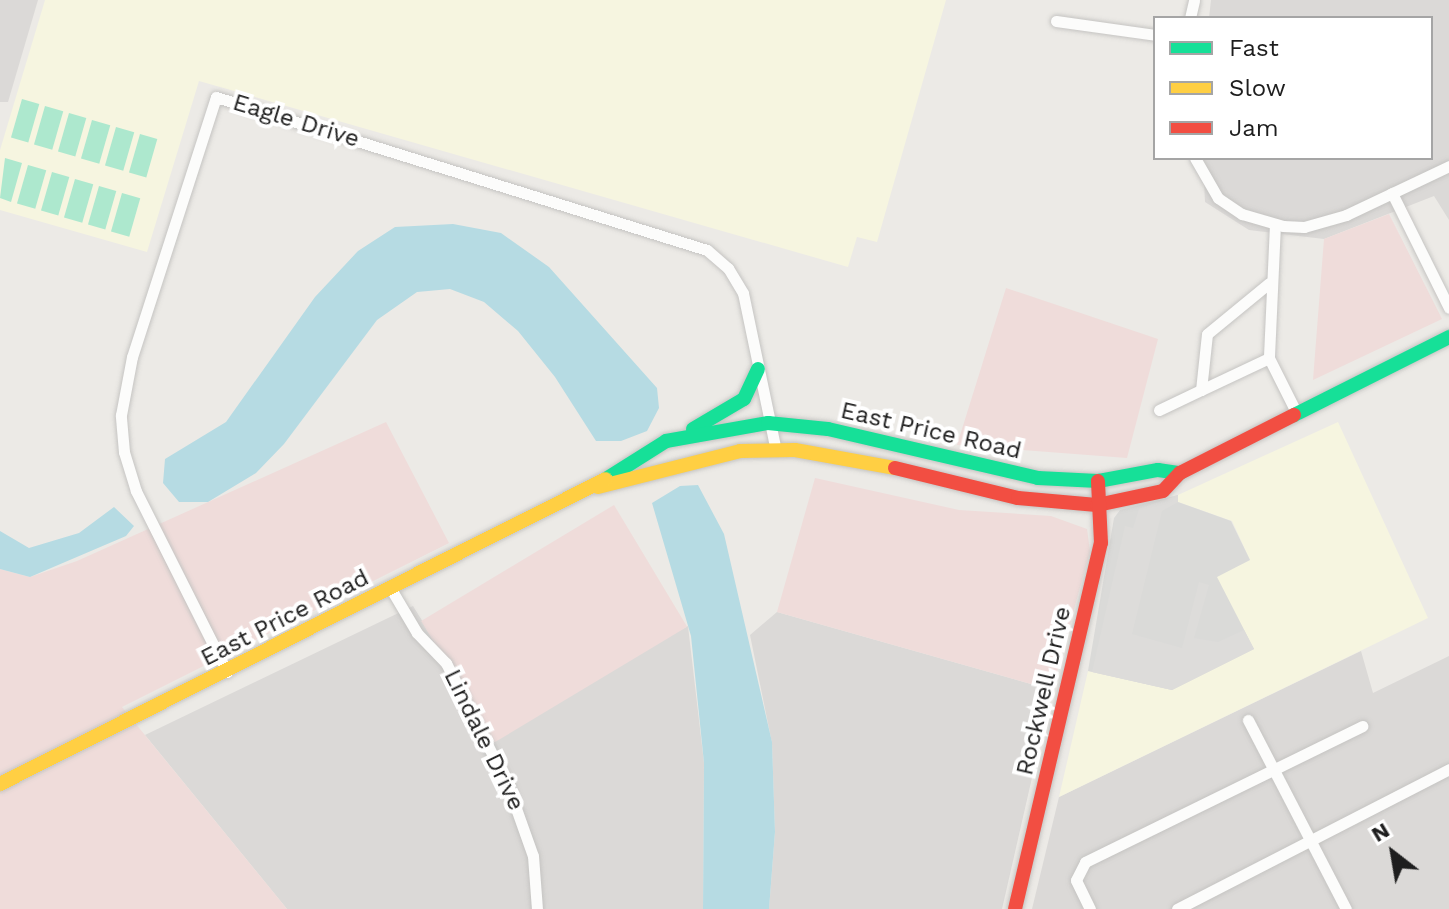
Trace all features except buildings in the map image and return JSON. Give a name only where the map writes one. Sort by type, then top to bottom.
[{"type":"main road","name":"East Price Road","points":[[590,489],[703,459],[776,451],[856,458],[1018,498],[1097,505],[1163,491],[1180,473],[1449,337]]},
{"type":"main road","points":[[681,437],[744,399],[758,369]]},
{"type":"main road","name":"East Price Road","points":[[0,784],[590,489],[635,457],[681,437],[768,423],[828,429],[1014,474],[1098,481],[1158,470],[1180,473]]},
{"type":"main road","name":"Rockwell Drive","points":[[1015,909],[1101,543],[1098,481]]},
{"type":"street","points":[[1056,21],[1153,35]]},
{"type":"street","name":"Eagle Drive","points":[[227,672],[136,491],[124,452],[121,415],[132,357],[216,97],[707,250],[728,268],[743,293],[776,451]]},
{"type":"street","points":[[1196,160],[1218,198],[1242,214],[1275,224],[1304,227],[1346,215],[1449,166]]},
{"type":"street","points":[[1392,193],[1449,308]]},
{"type":"street","points":[[1275,224],[1269,283],[1269,358],[1297,414]]},
{"type":"street","points":[[1201,390],[1207,334],[1269,283]]},
{"type":"street","points":[[1159,410],[1269,358]]},
{"type":"street","name":"Lindale Drive","points":[[391,589],[417,633],[446,663],[507,783],[533,856],[537,909]]},
{"type":"street","points":[[1248,720],[1346,909]]},
{"type":"street","points":[[1090,909],[1076,880],[1085,862],[1362,726]]},
{"type":"street","points":[[1177,909],[1449,769]]},
{"type":"shaded area","points":[[0,0],[38,0],[8,102],[0,102]]},
{"type":"shaded area","points":[[45,0],[946,0],[877,242],[857,237],[848,267],[199,81],[147,252],[0,210],[0,150]]},
{"type":"shaded area","points":[[1211,0],[1449,0],[1449,220],[1434,196],[1324,239],[1249,230],[1205,202],[1203,160],[1433,160],[1433,16],[1209,16]]},
{"type":"shaded area","points":[[1389,214],[1442,319],[1313,380],[1324,239]]},
{"type":"shaded area","points":[[1006,288],[1158,339],[1127,458],[957,445]]},
{"type":"shaded area","points":[[386,422],[449,543],[122,707],[287,909],[0,909],[0,569],[30,577],[77,561]]},
{"type":"shaded area","points":[[1338,422],[1428,618],[1059,797],[1088,671],[1172,690],[1216,576],[1250,560],[1232,521],[1178,502],[1178,495]]},
{"type":"shaded area","points":[[815,478],[959,510],[1051,516],[1087,529],[1090,551],[1052,690],[777,612]]},
{"type":"shaded area","points":[[1178,495],[1178,502],[1231,521],[1250,560],[1217,577],[1254,649],[1172,690],[1088,671],[1114,518],[1120,510]]},
{"type":"shaded area","points":[[1178,495],[1178,502],[1162,511],[1132,634],[1182,648],[1199,582],[1209,585],[1194,638],[1218,642],[1244,630],[1254,649],[1172,690],[1092,672],[1125,526],[1133,528],[1139,509]]},
{"type":"shaded area","points":[[614,505],[687,627],[494,743],[421,621]]},
{"type":"shaded area","points":[[413,606],[491,731],[688,626],[704,763],[703,909],[287,909],[145,735]]},
{"type":"shaded area","points":[[777,612],[1052,690],[1002,909],[769,909],[775,832],[772,743],[750,635]]},
{"type":"shaded area","points":[[1361,651],[1373,693],[1449,656],[1449,909],[1032,909],[1059,797]]},
{"type":"green space","points":[[22,99],[39,104],[28,142],[11,137]]},
{"type":"green space","points":[[45,106],[63,111],[52,150],[34,144]]},
{"type":"green space","points":[[69,113],[86,118],[75,156],[58,151]]},
{"type":"green space","points":[[92,120],[110,125],[99,164],[81,158]]},
{"type":"green space","points":[[116,127],[134,132],[123,171],[105,165]]},
{"type":"green space","points":[[140,134],[157,139],[146,177],[129,172]]},
{"type":"green space","points":[[5,158],[22,163],[11,202],[0,198]]},
{"type":"green space","points":[[28,165],[46,170],[35,209],[17,203]]},
{"type":"green space","points":[[52,172],[69,177],[58,215],[41,210]]},
{"type":"green space","points":[[75,179],[93,184],[82,223],[64,217]]},
{"type":"green space","points":[[99,186],[116,191],[105,229],[88,224]]},
{"type":"green space","points":[[122,193],[140,198],[129,237],[111,231]]},
{"type":"water","points":[[453,224],[501,233],[549,267],[657,388],[659,408],[647,431],[621,441],[596,441],[555,377],[518,331],[484,302],[450,289],[417,292],[377,320],[284,444],[256,473],[208,502],[179,502],[163,483],[165,459],[226,422],[315,297],[358,251],[395,227]]},
{"type":"water","points":[[698,485],[724,534],[772,742],[775,832],[769,909],[703,909],[704,763],[691,636],[652,503],[680,486]]},
{"type":"water","points":[[114,507],[134,526],[126,536],[30,577],[0,569],[0,531],[29,548],[79,533]]},
{"type":"traffic: fast","points":[[1294,415],[1449,337]]},
{"type":"traffic: fast","points":[[693,429],[744,399],[758,369]]},
{"type":"traffic: fast","points":[[606,479],[666,441],[768,423],[828,429],[1038,478],[1098,481],[1158,470],[1180,473]]},
{"type":"traffic: slow","points":[[598,487],[740,451],[795,450],[895,468]]},
{"type":"traffic: slow","points":[[0,784],[606,479]]},
{"type":"traffic: jam","points":[[895,468],[1018,498],[1097,505],[1163,491],[1180,473],[1294,415]]},
{"type":"traffic: jam","points":[[1015,909],[1101,543],[1098,481]]}]
